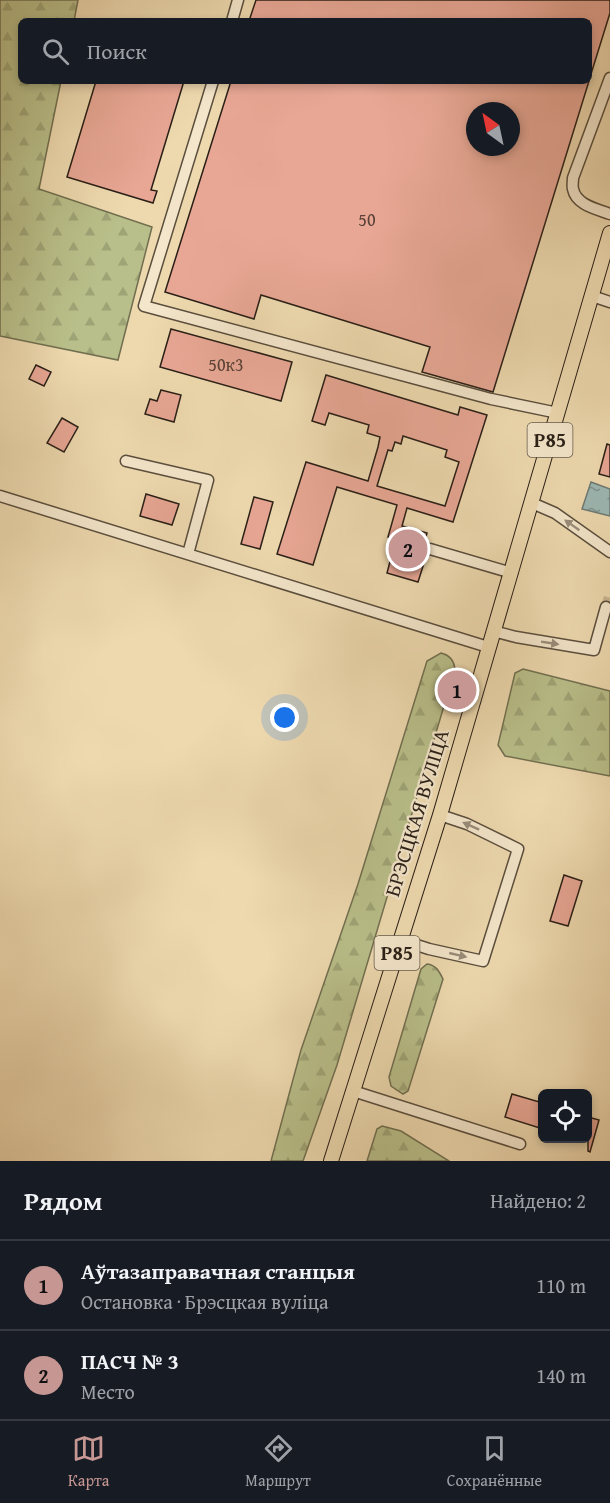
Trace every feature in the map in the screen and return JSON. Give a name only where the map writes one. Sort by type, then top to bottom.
[{"type":"main road","name":"БРЭСЦКАЯ ВУЛІЦА","points":[[331,1161],[440,815],[610,233]]},
{"type":"street","points":[[233,18],[238,0]]},
{"type":"street","points":[[610,78],[573,178],[573,190],[580,201],[610,214]]},
{"type":"street","points":[[212,84],[144,306],[491,399],[558,413]]},
{"type":"street","points":[[592,296],[610,302]]},
{"type":"street","points":[[126,461],[208,480],[188,554]]},
{"type":"street","points":[[0,496],[488,647]]},
{"type":"street","points":[[532,503],[555,513],[610,552]]},
{"type":"street","points":[[430,549],[512,573]]},
{"type":"street","points":[[493,631],[594,650],[606,607]]},
{"type":"street","points":[[401,940],[483,961],[518,849],[467,824],[440,815]]},
{"type":"street","points":[[353,1091],[520,1144]]},
{"type":"green space","points":[[0,0],[78,0],[75,18],[18,18],[18,84],[60,84],[39,189],[152,227],[118,360],[0,336]]},
{"type":"green space","points":[[441,653],[451,659],[455,669],[337,1065],[303,1161],[271,1161],[301,1050],[358,884],[427,661]]},
{"type":"green space","points":[[523,669],[610,691],[610,776],[505,756],[498,745],[515,673]]},
{"type":"green space","points":[[427,964],[435,967],[443,979],[408,1091],[403,1094],[391,1086],[389,1077],[421,969]]},
{"type":"green space","points":[[382,1126],[401,1131],[449,1161],[367,1161],[377,1129]]},
{"type":"water","points":[[591,482],[610,489],[610,516],[582,509]]},
{"type":"building","points":[[256,0],[610,0],[610,13],[592,71],[592,18],[250,18]]},
{"type":"building","points":[[95,84],[183,84],[151,190],[157,191],[153,203],[67,177]]},
{"type":"building","points":[[230,84],[588,84],[493,392],[422,372],[430,347],[261,295],[254,319],[165,292]]},
{"type":"building","points":[[171,329],[292,362],[281,401],[160,367]]},
{"type":"building","points":[[36,365],[51,372],[44,386],[29,379]]},
{"type":"building","points":[[326,375],[458,415],[460,407],[487,415],[453,522],[407,508],[402,526],[427,533],[420,558],[425,560],[418,582],[387,573],[396,539],[388,537],[397,505],[337,487],[313,565],[277,554],[306,462],[368,481],[378,447],[380,437],[367,433],[369,425],[329,413],[325,425],[312,421]],"holes":[[[403,436],[447,450],[445,457],[459,462],[445,506],[377,486],[388,450],[392,451],[395,442],[401,444]]]},
{"type":"building","points":[[161,390],[181,395],[174,422],[145,414],[150,399],[157,401]]},
{"type":"building","points":[[62,418],[78,427],[64,452],[47,443]]},
{"type":"building","points":[[607,444],[610,445],[610,477],[599,474]]},
{"type":"building","points":[[146,494],[179,504],[172,525],[140,516]]},
{"type":"building","points":[[254,497],[273,502],[260,549],[241,544]]},
{"type":"building","points":[[564,875],[582,881],[568,926],[550,921]]},
{"type":"building","points":[[512,1094],[538,1102],[538,1127],[505,1117]]},
{"type":"building","points":[[592,1118],[599,1120],[590,1152],[588,1143],[592,1143]]},
{"type":"tunnel","points":[[606,607],[610,593]]},
{"type":"place","name":"ПАСЧ № 3","points":[[408,549]]},
{"type":"place","name":"Аўтазаправачная станцыя","points":[[457,690]]}]
